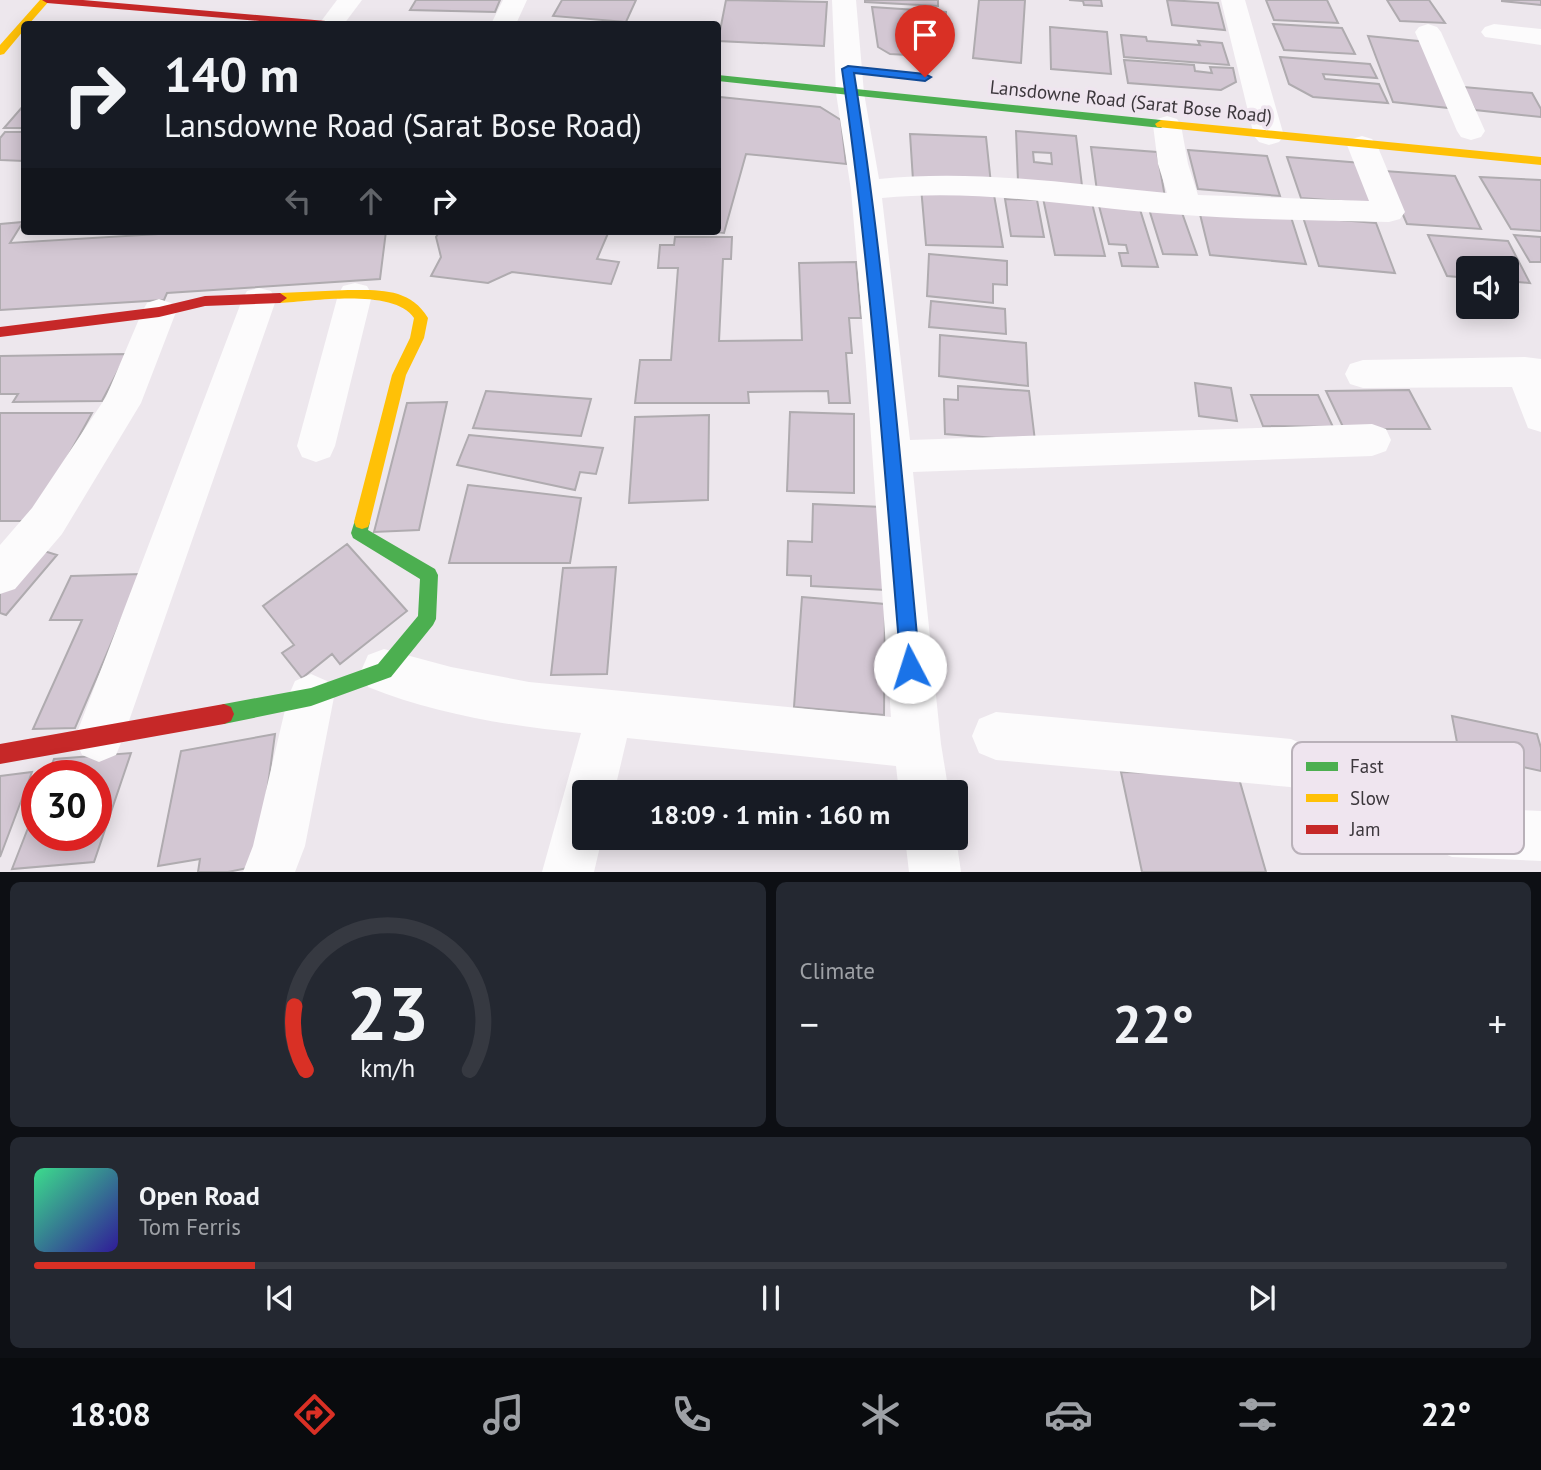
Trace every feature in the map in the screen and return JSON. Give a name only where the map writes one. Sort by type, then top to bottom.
[{"type":"main road","points":[[29,21],[46,0],[294,21]]},
{"type":"main road","points":[[0,28],[21,29]]},
{"type":"main road","points":[[0,51],[21,31]]},
{"type":"main road","name":"Lansdowne Road (Sarat Bose Road)","points":[[721,78],[848,75],[1167,125],[1264,118],[1362,145],[1541,161]]},
{"type":"main road","points":[[0,332],[159,313],[205,302],[355,295],[393,298],[412,304],[421,318],[418,338],[399,375],[359,533],[429,575],[427,619],[384,671],[311,697],[99,738],[0,754]]},
{"type":"street","points":[[332,21],[349,0]]},
{"type":"street","points":[[505,21],[515,0]]},
{"type":"street","points":[[844,0],[848,75],[866,190],[922,780]]},
{"type":"street","points":[[1233,0],[1264,118]]},
{"type":"street","points":[[1428,32],[1470,131]]},
{"type":"street","points":[[1494,32],[1541,37]]},
{"type":"street","points":[[1167,125],[1173,164],[1186,204]]},
{"type":"street","points":[[866,190],[924,184],[986,186],[1186,204],[1389,212],[1362,145]]},
{"type":"street","points":[[316,446],[355,295]]},
{"type":"street","points":[[99,738],[259,300]]},
{"type":"street","points":[[0,575],[47,521],[122,403],[159,313]]},
{"type":"street","points":[[1363,374],[1533,372],[1541,417]]},
{"type":"street","points":[[891,457],[1372,440]]},
{"type":"street","points":[[384,671],[452,690],[529,705],[917,744]]},
{"type":"street","points":[[269,872],[279,846],[311,697]]},
{"type":"street","points":[[592,780],[610,713]]},
{"type":"street","points":[[996,736],[1292,763]]},
{"type":"street","points":[[568,872],[574,850]]},
{"type":"street","points":[[932,850],[935,872]]},
{"type":"building","points":[[416,0],[500,0],[495,12],[410,10]]},
{"type":"building","points":[[562,0],[636,0],[626,21],[553,16]]},
{"type":"building","points":[[726,0],[827,2],[824,46],[721,41]]},
{"type":"building","points":[[938,0],[938,6],[865,2]]},
{"type":"building","points":[[979,0],[1025,0],[1021,63],[973,58]]},
{"type":"building","points":[[1069,0],[1101,0],[1102,6],[1084,5],[1083,1]]},
{"type":"building","points":[[1167,0],[1218,3],[1225,30],[1172,25]]},
{"type":"building","points":[[1266,0],[1327,0],[1338,23],[1274,20]]},
{"type":"building","points":[[1387,0],[1429,0],[1445,23],[1400,21]]},
{"type":"building","points":[[1541,0],[1541,5],[1502,1]]},
{"type":"building","points":[[872,7],[946,12],[944,57],[890,54],[878,47]],"holes":[[[904,32],[936,34],[936,40],[903,38]]]},
{"type":"building","points":[[1273,24],[1342,28],[1355,54],[1284,50]]},
{"type":"building","points":[[1050,27],[1107,32],[1111,74],[1051,69]]},
{"type":"building","points":[[1121,35],[1146,37],[1147,41],[1200,45],[1198,41],[1222,43],[1229,65],[1124,57]]},
{"type":"building","points":[[1368,36],[1428,42],[1458,109],[1393,102]]},
{"type":"building","points":[[1280,57],[1370,64],[1377,78],[1323,74],[1325,79],[1379,84],[1388,103],[1313,97],[1289,84]]},
{"type":"building","points":[[1124,60],[1194,65],[1195,71],[1212,73],[1210,67],[1233,68],[1236,82],[1221,90],[1128,83]]},
{"type":"building","points":[[1463,87],[1532,93],[1541,109],[1541,117],[1475,110]]},
{"type":"building","points":[[721,97],[820,107],[841,120],[846,164],[746,154],[724,233],[721,233]]},
{"type":"building","points":[[21,108],[21,128],[4,128]]},
{"type":"building","points":[[1016,131],[1076,136],[1082,186],[1018,181]],"holes":[[[1033,152],[1051,153],[1052,164],[1034,162]]]},
{"type":"building","points":[[5,132],[21,132],[21,161],[0,160],[0,138]]},
{"type":"building","points":[[910,134],[986,137],[991,184],[913,180]]},
{"type":"building","points":[[1091,147],[1157,152],[1165,197],[1097,191]]},
{"type":"building","points":[[1188,150],[1267,156],[1280,196],[1198,189]]},
{"type":"building","points":[[1287,157],[1362,163],[1379,204],[1301,198]]},
{"type":"building","points":[[1384,171],[1455,176],[1481,229],[1407,224]]},
{"type":"building","points":[[1480,177],[1541,180],[1541,231],[1511,229]]},
{"type":"building","points":[[921,187],[993,189],[1003,247],[926,245]]},
{"type":"building","points":[[1043,198],[1091,199],[1105,256],[1055,255]]},
{"type":"building","points":[[1005,199],[1037,200],[1044,237],[1011,236]]},
{"type":"building","points":[[1098,202],[1138,203],[1158,267],[1122,266],[1119,253],[1128,253],[1126,245],[1109,244]]},
{"type":"building","points":[[1198,206],[1290,214],[1306,264],[1210,255]]},
{"type":"building","points":[[1149,209],[1181,210],[1197,255],[1163,254]]},
{"type":"building","points":[[1303,217],[1376,223],[1395,273],[1319,266]]},
{"type":"building","points":[[21,222],[10,243],[143,235],[386,235],[380,279],[167,293],[164,300],[0,310],[0,224]]},
{"type":"building","points":[[607,235],[597,259],[619,262],[611,284],[512,272],[488,283],[431,276],[441,257],[436,237]]},
{"type":"building","points":[[1428,235],[1508,241],[1516,256],[1456,256],[1456,277],[1447,276]]},
{"type":"building","points":[[1514,235],[1541,237],[1541,262],[1530,262]]},
{"type":"building","points":[[675,237],[732,237],[731,259],[723,259],[719,341],[802,340],[799,263],[856,262],[861,318],[849,318],[852,353],[846,353],[850,403],[829,403],[828,391],[748,392],[749,403],[635,403],[640,360],[671,360],[678,268],[658,268],[660,245],[674,245]]},
{"type":"building","points":[[929,254],[1007,261],[1007,285],[993,284],[993,303],[927,296]]},
{"type":"building","points":[[1519,262],[1530,283],[1519,282]]},
{"type":"building","points":[[931,301],[1005,309],[1006,334],[929,327]]},
{"type":"building","points":[[940,335],[1026,343],[1028,386],[939,376]]},
{"type":"building","points":[[127,354],[102,401],[13,402],[18,394],[0,394],[0,356]]},
{"type":"building","points":[[1195,383],[1231,388],[1237,421],[1199,416]]},
{"type":"building","points":[[958,386],[1029,391],[1035,441],[945,434],[944,399],[958,400]]},
{"type":"building","points":[[1409,390],[1430,429],[1344,429],[1326,391]]},
{"type":"building","points":[[486,391],[591,399],[581,436],[473,428]]},
{"type":"building","points":[[1251,395],[1318,395],[1333,427],[1263,426]]},
{"type":"building","points":[[447,402],[419,530],[374,532],[407,403]]},
{"type":"building","points":[[790,412],[854,414],[854,493],[787,491]]},
{"type":"building","points":[[0,413],[92,413],[32,521],[0,521]]},
{"type":"building","points":[[709,415],[708,500],[629,503],[635,417]]},
{"type":"building","points":[[469,435],[603,448],[596,474],[580,472],[575,490],[457,465]]},
{"type":"building","points":[[468,485],[581,498],[570,563],[449,563]]},
{"type":"building","points":[[813,504],[882,507],[885,590],[811,586],[811,576],[787,575],[788,541],[812,542]]},
{"type":"building","points":[[347,544],[407,611],[340,664],[332,654],[302,678],[282,653],[294,645],[263,606]]},
{"type":"building","points":[[31,547],[57,555],[6,615],[0,613],[0,583]]},
{"type":"building","points":[[616,567],[607,674],[551,675],[563,568]]},
{"type":"building","points":[[141,574],[75,728],[33,729],[82,620],[50,620],[71,576]]},
{"type":"building","points":[[802,597],[885,604],[884,715],[794,707]]},
{"type":"building","points":[[1452,716],[1537,734],[1541,748],[1541,771],[1524,767],[1524,742],[1457,742]]},
{"type":"building","points":[[275,734],[257,866],[228,872],[198,872],[200,859],[158,866],[181,751]]},
{"type":"building","points":[[131,753],[112,809],[112,760],[54,759]]},
{"type":"building","points":[[1121,772],[1238,775],[1266,872],[1142,872]]},
{"type":"building","points":[[21,773],[21,801],[0,857],[0,776]]},
{"type":"building","points":[[21,846],[21,851],[98,851],[94,862],[12,869]]},
{"type":"traffic: fast","points":[[721,78],[1161,124]]},
{"type":"traffic: fast","points":[[224,714],[311,697],[384,671],[427,619],[429,575],[359,533],[362,522]]},
{"type":"traffic: slow","points":[[27,21],[45,0]]},
{"type":"traffic: slow","points":[[0,52],[21,28]]},
{"type":"traffic: slow","points":[[1161,124],[1541,161]]},
{"type":"traffic: slow","points":[[280,298],[348,295],[385,297],[411,305],[421,318],[417,338],[399,375],[362,522]]},
{"type":"traffic: jam","points":[[47,0],[291,21]]},
{"type":"traffic: jam","points":[[0,332],[159,312],[205,301],[280,298]]},
{"type":"traffic: jam","points":[[0,754],[224,714]]},
{"type":"route","points":[[910,667],[866,190],[848,69],[925,77]]}]
